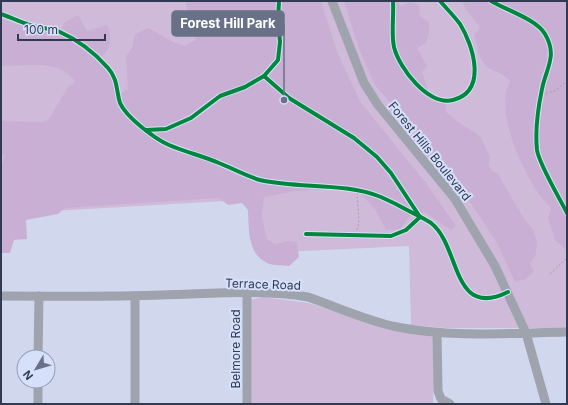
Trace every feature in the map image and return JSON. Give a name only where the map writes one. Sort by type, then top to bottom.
[{"type":"street","name":"Forest Hills Boulevard","points":[[332,1],[364,83],[378,105],[455,199],[496,266],[526,332],[546,404]]},
{"type":"street","name":"Terrace Road","points":[[1,296],[135,296],[247,293],[308,297],[395,327],[437,333],[567,332]]},
{"type":"street","name":"Belmore Road","points":[[247,293],[247,404]]},
{"type":"street","points":[[38,349],[39,296]]},
{"type":"street","points":[[135,296],[135,404]]},
{"type":"street","points":[[437,333],[438,391],[443,401],[450,404]]},
{"type":"street","points":[[38,389],[38,404]]},
{"type":"path","points":[[491,1],[532,22],[544,33],[552,54],[541,94],[537,151],[567,213]]},
{"type":"path","points":[[258,80],[269,71]]},
{"type":"path","points":[[264,76],[289,98],[354,138],[377,157],[410,199],[422,218]]},
{"type":"path","points":[[541,94],[555,90],[567,81]]},
{"type":"path","points":[[356,235],[359,222],[355,190],[363,192]]},
{"type":"path","points":[[407,210],[422,218]]},
{"type":"path","points":[[306,234],[391,236],[399,234],[422,218]]},
{"type":"path","points":[[550,274],[567,258]]},
{"type":"shaded area","points":[[1,1],[567,1],[567,328],[447,328],[411,325],[409,246],[262,253],[260,199],[1,214]]},
{"type":"shaded area","points":[[185,1],[321,1],[338,54],[361,103],[426,183],[456,226],[451,230],[424,212],[410,216],[400,229],[386,230],[376,211],[363,196],[347,188],[297,191],[264,197],[262,217],[267,239],[275,244],[288,241],[297,242],[299,257],[289,266],[269,264],[260,259],[252,247],[250,240],[248,210],[242,203],[228,205],[219,198],[65,208],[58,214],[26,220],[27,239],[14,240],[10,253],[1,253],[1,166],[5,156],[1,154],[1,121],[42,122],[49,119],[68,87],[75,82],[69,75],[52,67],[42,65],[1,66],[1,19],[59,36],[64,23],[78,15],[87,31],[107,25],[110,34],[110,42],[105,54],[102,57],[113,72],[115,85],[121,93],[128,89],[126,56],[132,48],[135,34],[148,28],[180,45],[185,46],[196,40]]},
{"type":"shaded area","points":[[344,1],[397,1],[400,6],[410,2],[419,5],[420,16],[429,22],[429,33],[426,43],[417,48],[427,66],[422,72],[429,92],[446,103],[446,112],[458,122],[480,136],[490,157],[489,165],[492,171],[498,174],[523,217],[533,230],[537,240],[536,254],[530,264],[534,271],[526,279],[515,282],[497,243],[455,179],[375,85],[359,49]]},
{"type":"shaded area","points":[[461,1],[567,1],[567,251],[555,240],[548,218],[551,208],[542,198],[525,171],[512,138],[507,121],[505,106],[506,91],[510,81],[488,68],[482,62],[474,35],[480,27],[469,14]]},
{"type":"shaded area","points":[[263,297],[309,303],[398,332],[435,337],[433,404],[249,404],[250,300]]},
{"type":"cycle path","points":[[146,130],[166,129],[191,118],[220,96],[245,87],[264,76],[278,60],[280,42],[278,21],[279,1]]},
{"type":"cycle path","points":[[393,1],[394,47],[397,56],[408,75],[416,84],[434,97],[443,100],[453,100],[464,95],[471,87],[474,78],[473,55],[460,24],[440,1]]},
{"type":"cycle path","points":[[491,1],[528,19],[541,29],[549,42],[551,56],[539,104],[536,143],[539,156],[546,172],[567,213]]},
{"type":"cycle path","points":[[1,14],[31,25],[58,31],[72,38],[91,52],[103,62],[114,76],[120,103],[123,109],[134,121],[163,142],[260,180],[275,183],[352,189],[381,197],[431,223],[441,234],[448,247],[459,277],[466,289],[476,296],[490,298],[508,292]]},
{"type":"cycle path","points":[[264,76],[289,98],[354,138],[377,157],[391,173],[420,217]]},
{"type":"cycle path","points":[[306,234],[391,236],[406,230],[420,217]]},
{"type":"place","name":"Forest Hill Park","points":[[284,100]]}]
